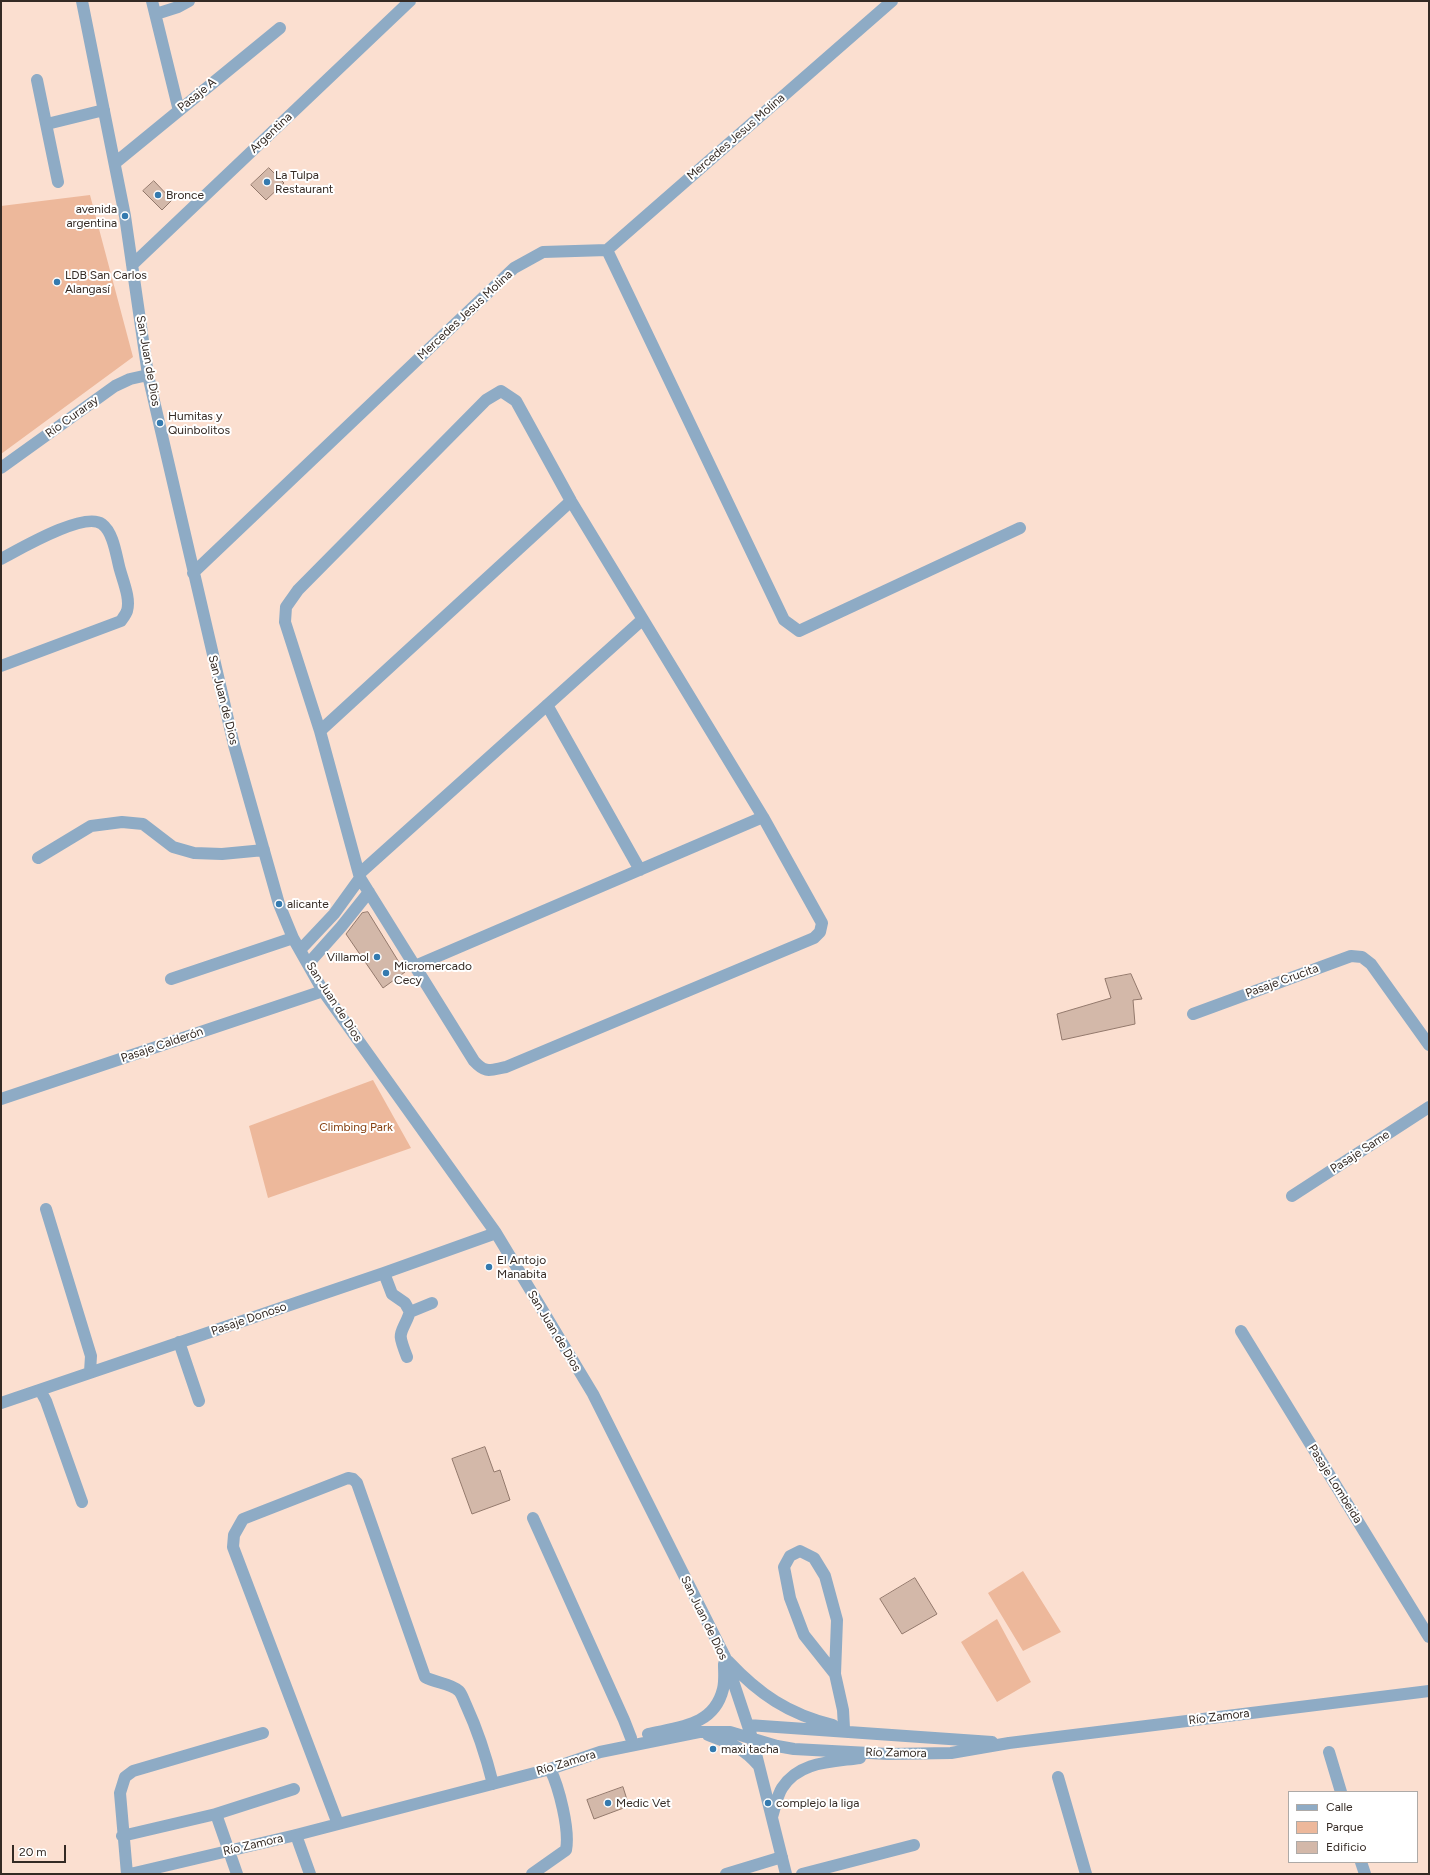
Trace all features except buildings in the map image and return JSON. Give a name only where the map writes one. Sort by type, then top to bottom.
[{"type":"street","name":"San Juan de Dios","points":[[82,1],[115,163],[132,264],[148,375],[234,745],[279,904],[293,938],[301,949],[323,991],[496,1233],[592,1394],[725,1657],[752,1738],[786,1874]]},
{"type":"street","points":[[152,1],[179,111]]},
{"type":"street","points":[[156,14],[178,8],[189,1]]},
{"type":"street","name":"Argentina","points":[[132,264],[410,1]]},
{"type":"street","name":"Mercedes Jesus Molina","points":[[193,573],[514,268],[543,252],[607,250],[892,1]]},
{"type":"street","name":"Pasaje A","points":[[115,163],[280,28]]},
{"type":"street","points":[[37,80],[58,182]]},
{"type":"street","points":[[47,124],[104,110]]},
{"type":"street","points":[[607,250],[784,620],[799,631],[1020,528]]},
{"type":"street","name":"Río Curaray","points":[[1,468],[114,386],[148,375]]},
{"type":"street","points":[[501,391],[516,401],[571,501],[642,620],[763,817],[822,923],[820,932],[814,938],[506,1067],[490,1070],[482,1069],[474,1061],[360,876],[320,731],[285,622],[286,607],[298,590],[486,400],[501,391]]},
{"type":"street","points":[[320,731],[571,501]]},
{"type":"street","points":[[1,559],[71,525],[86,521],[95,521],[103,524],[107,530],[113,545],[128,598],[127,610],[121,622],[1,666]]},
{"type":"street","points":[[301,949],[334,914],[360,876],[642,620]]},
{"type":"street","points":[[547,705],[640,870]]},
{"type":"street","points":[[415,966],[763,817]]},
{"type":"street","points":[[38,858],[91,826],[122,822],[143,824],[173,847],[194,853],[222,854],[264,850]]},
{"type":"street","points":[[308,964],[341,927],[369,892]]},
{"type":"street","points":[[171,979],[293,938]]},
{"type":"street","name":"Pasaje Crucita","points":[[1193,1014],[1351,956],[1362,957],[1371,964],[1429,1046]]},
{"type":"street","name":"Pasaje Calderón","points":[[1,1099],[323,991]]},
{"type":"street","name":"Pasaje Same","points":[[1292,1196],[1429,1107]]},
{"type":"street","points":[[46,1209],[91,1356],[90,1372]]},
{"type":"street","name":"Pasaje Donoso","points":[[1,1403],[384,1273],[496,1233]]},
{"type":"street","points":[[384,1273],[392,1294],[405,1303],[410,1312]]},
{"type":"street","points":[[407,1357],[400,1338],[402,1329],[410,1312],[432,1303]]},
{"type":"street","name":"Pasaje Lombeida","points":[[1241,1331],[1429,1637]]},
{"type":"street","points":[[180,1342],[199,1402]]},
{"type":"street","points":[[40,1390],[46,1402],[82,1502]]},
{"type":"street","points":[[338,1824],[233,1547],[234,1535],[243,1519],[348,1478],[353,1479],[357,1483],[425,1677],[432,1681],[450,1686],[459,1692],[485,1752],[493,1784]]},
{"type":"street","points":[[533,1518],[624,1720],[630,1738]]},
{"type":"street","points":[[835,1674],[804,1635],[790,1598],[784,1568],[790,1556],[800,1551],[814,1558],[825,1576],[837,1620],[835,1674],[843,1710],[844,1728]]},
{"type":"street","points":[[725,1657],[749,1683],[767,1697],[797,1713],[818,1721],[865,1732]]},
{"type":"street","points":[[600,1752],[610,1743],[687,1725],[706,1718],[717,1706],[723,1688],[725,1657]]},
{"type":"street","name":"Río Zamora","points":[[130,1874],[296,1835],[493,1784],[550,1769],[600,1752],[699,1732],[730,1732],[776,1746],[794,1749],[888,1754],[951,1753],[1009,1743],[1429,1692]]},
{"type":"street","name":"Río Zamora","points":[[748,1725],[1009,1743]]},
{"type":"street","points":[[699,1732],[736,1745],[751,1757],[760,1768]]},
{"type":"street","points":[[127,1874],[122,1836],[120,1793],[125,1777],[133,1771],[263,1733]]},
{"type":"street","points":[[1329,1752],[1341,1791]]},
{"type":"street","points":[[772,1817],[782,1788],[794,1774],[810,1765],[888,1754]]},
{"type":"street","points":[[532,1874],[566,1850],[568,1839],[556,1782],[550,1769]]},
{"type":"street","points":[[1058,1778],[1086,1874]]},
{"type":"street","points":[[122,1836],[216,1814],[294,1789]]},
{"type":"street","points":[[216,1814],[237,1874]]},
{"type":"street","points":[[296,1835],[310,1874]]},
{"type":"street","points":[[802,1874],[914,1845]]},
{"type":"street","points":[[726,1874],[782,1858]]},
{"type":"street","points":[[1361,1863],[1365,1874]]},
{"type":"green space","name":"LDB San Carlos Alangasí","points":[[90,195],[133,357],[1,454],[1,206]]},
{"type":"green space","name":"Climbing Park","points":[[373,1080],[411,1148],[268,1198],[249,1126]]},
{"type":"green space","points":[[1023,1571],[1061,1632],[1023,1651],[988,1593]]},
{"type":"green space","points":[[997,1619],[1031,1682],[997,1702],[961,1642]]},
{"type":"place","name":"La Tulpa Restaurant","points":[[267,182]]},
{"type":"place","name":"Bronce","points":[[158,195]]},
{"type":"place","name":"avenida argentina","points":[[125,216]]},
{"type":"place","name":"LDB San Carlos Alangasí","points":[[57,282]]},
{"type":"place","name":"Humitas y Quinbolitos","points":[[160,423]]},
{"type":"place","name":"alicante","points":[[279,904]]},
{"type":"place","name":"Villamol","points":[[377,957]]},
{"type":"place","name":"Micromercado Cecy","points":[[386,973]]},
{"type":"place","name":"El Antojo Manabita","points":[[489,1267]]},
{"type":"place","name":"maxi tacha","points":[[713,1749]]},
{"type":"place","name":"Medic Vet","points":[[608,1803]]},
{"type":"place","name":"complejo la liga","points":[[768,1803]]}]
